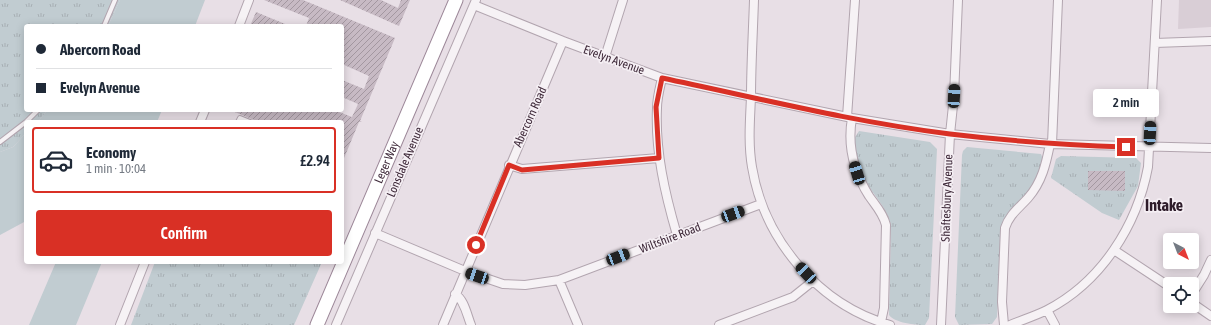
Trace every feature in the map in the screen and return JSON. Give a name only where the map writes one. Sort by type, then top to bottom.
[{"type":"highway","name":"Leger Way","points":[[344,262],[456,0]]},
{"type":"highway","name":"Leger Way","points":[[317,325],[343,264]]},
{"type":"street","points":[[239,24],[249,0]]},
{"type":"street","points":[[605,57],[624,0]]},
{"type":"street","points":[[754,0],[749,140],[752,167],[761,204],[785,248],[813,281],[850,308],[890,325]]},
{"type":"street","points":[[855,0],[850,118],[851,146],[857,173],[870,196],[883,214],[886,225],[884,308],[880,322]]},
{"type":"street","name":"Shaftesbury Avenue","points":[[941,325],[958,0]]},
{"type":"street","points":[[1004,325],[1002,302],[1005,228],[1007,220],[1028,198],[1041,179],[1046,169],[1051,144],[1058,0]]},
{"type":"street","points":[[1010,325],[1047,310],[1076,290],[1096,272],[1114,250],[1129,226],[1140,201],[1150,148],[1157,0]]},
{"type":"street","name":"Evelyn Avenue","points":[[475,3],[563,41],[662,78],[850,118],[950,134],[1051,144],[1150,148],[1211,148]]},
{"type":"street","name":"Lonsdale Avenue","points":[[336,325],[475,3]]},
{"type":"street","name":"Abercorn Road","points":[[442,325],[563,41]]},
{"type":"street","points":[[1155,43],[1211,41]]},
{"type":"street","points":[[662,78],[656,107],[659,158],[666,195],[677,235]]},
{"type":"street","points":[[509,165],[522,170],[659,158]]},
{"type":"street","name":"Wiltshire Road","points":[[375,232],[465,271],[503,284],[543,284],[559,280],[761,204]]},
{"type":"street","points":[[1114,250],[1163,283]]},
{"type":"street","points":[[1199,283],[1211,260]]},
{"type":"street","points":[[120,325],[144,264]]},
{"type":"street","points":[[559,280],[578,325]]},
{"type":"street","points":[[720,325],[793,297],[813,281]]},
{"type":"street","points":[[455,294],[459,296],[471,325]]},
{"type":"street","points":[[1199,308],[1211,316]]},
{"type":"street","points":[[1047,310],[1055,325]]},
{"type":"lane","points":[[105,24],[115,0]]},
{"type":"lane","points":[[28,120],[36,112]]},
{"type":"lane","points":[[0,142],[24,124]]},
{"type":"shaded area","points":[[1179,0],[1211,0],[1211,27],[1178,29]]},
{"type":"green space","points":[[0,0],[120,0],[109,24],[24,24],[24,112],[46,112],[39,120],[24,120],[24,135],[13,147],[0,152]]},
{"type":"green space","points":[[120,0],[205,0],[196,24],[109,24]]},
{"type":"green space","points":[[46,112],[161,112],[158,120],[39,120]]},
{"type":"green space","points":[[859,131],[930,142],[937,149],[929,318],[925,325],[900,322],[889,315],[891,225],[886,212],[864,179],[858,165],[854,139]]},
{"type":"green space","points":[[24,135],[24,222],[0,235],[0,152],[13,147]]},
{"type":"green space","points":[[967,147],[1041,154],[1044,162],[1034,185],[1002,230],[997,317],[992,324],[959,325],[955,317],[962,155],[963,151]]},
{"type":"green space","points":[[1061,156],[1136,158],[1141,163],[1138,186],[1119,220],[1102,213],[1051,178],[1056,159]]},
{"type":"green space","points":[[55,264],[101,264],[76,325],[29,325]]},
{"type":"green space","points":[[154,264],[321,264],[294,325],[131,325]]},
{"type":"building","points":[[264,0],[303,0],[395,38],[360,121],[362,122],[359,122],[344,158],[344,120],[254,120],[235,112],[339,112],[352,117],[358,104],[344,98],[344,81],[364,89],[369,76],[344,65],[344,24],[307,24],[309,18]]},
{"type":"building","points":[[340,0],[381,0],[398,8],[401,0],[410,0],[399,26]]},
{"type":"building","points":[[256,12],[285,24],[251,24]]},
{"type":"building","points":[[1088,171],[1125,171],[1125,191],[1088,190]]},
{"type":"district","name":"Intake","points":[[1164,205]]},
{"type":"route","points":[[476,245],[509,165],[522,170],[659,158],[656,107],[662,78],[852,118],[950,134],[1050,144],[1126,147]]}]
